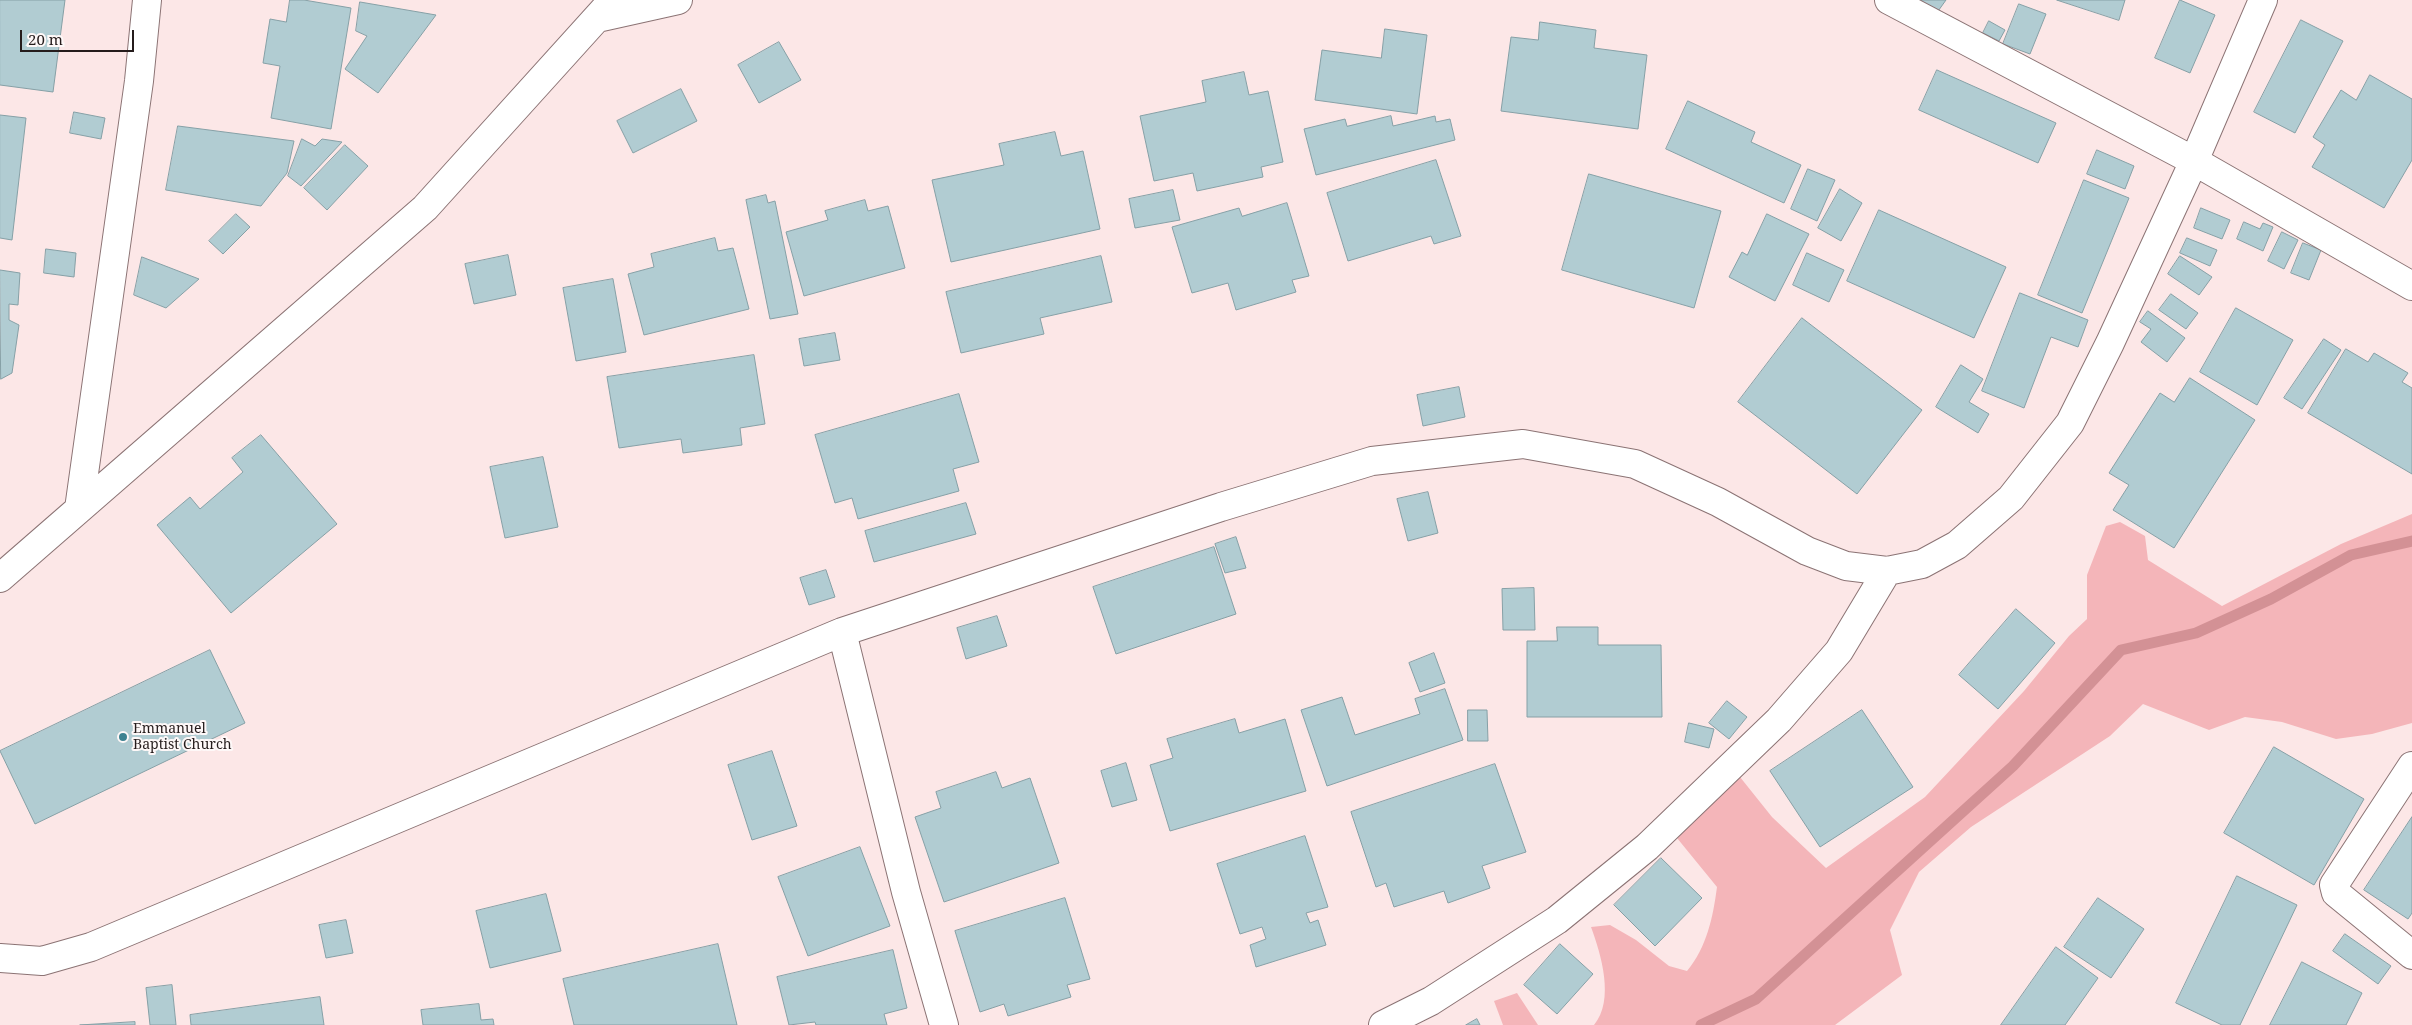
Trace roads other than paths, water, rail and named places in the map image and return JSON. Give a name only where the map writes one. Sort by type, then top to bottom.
[{"type":"street","points":[[79,509],[139,82],[147,0]]},
{"type":"street","points":[[0,578],[425,208],[605,9],[678,0]]},
{"type":"street","points":[[1889,0],[2194,161],[2412,286]]},
{"type":"street","points":[[0,958],[42,961],[91,947],[842,632],[1221,507],[1372,461],[1523,444],[1635,464],[1718,502],[1807,551],[1846,566],[1887,571],[1922,564],[1957,545],[2011,498],[2070,423],[2110,343],[2194,161],[2263,0]]},
{"type":"street","points":[[1383,1025],[1431,1001],[1557,920],[1647,847],[1780,720],[1839,650],[1887,571]]},
{"type":"street","points":[[842,632],[906,892],[944,1025]]},
{"type":"street","points":[[2412,766],[2334,885],[2336,893],[2412,955]]},
{"type":"waterway","points":[[1701,1025],[1756,999],[2013,766],[2121,650],[2196,633],[2271,599],[2351,555],[2412,541]]},
{"type":"place","name":"Emmanuel Baptist Church","points":[[123,737]]}]
